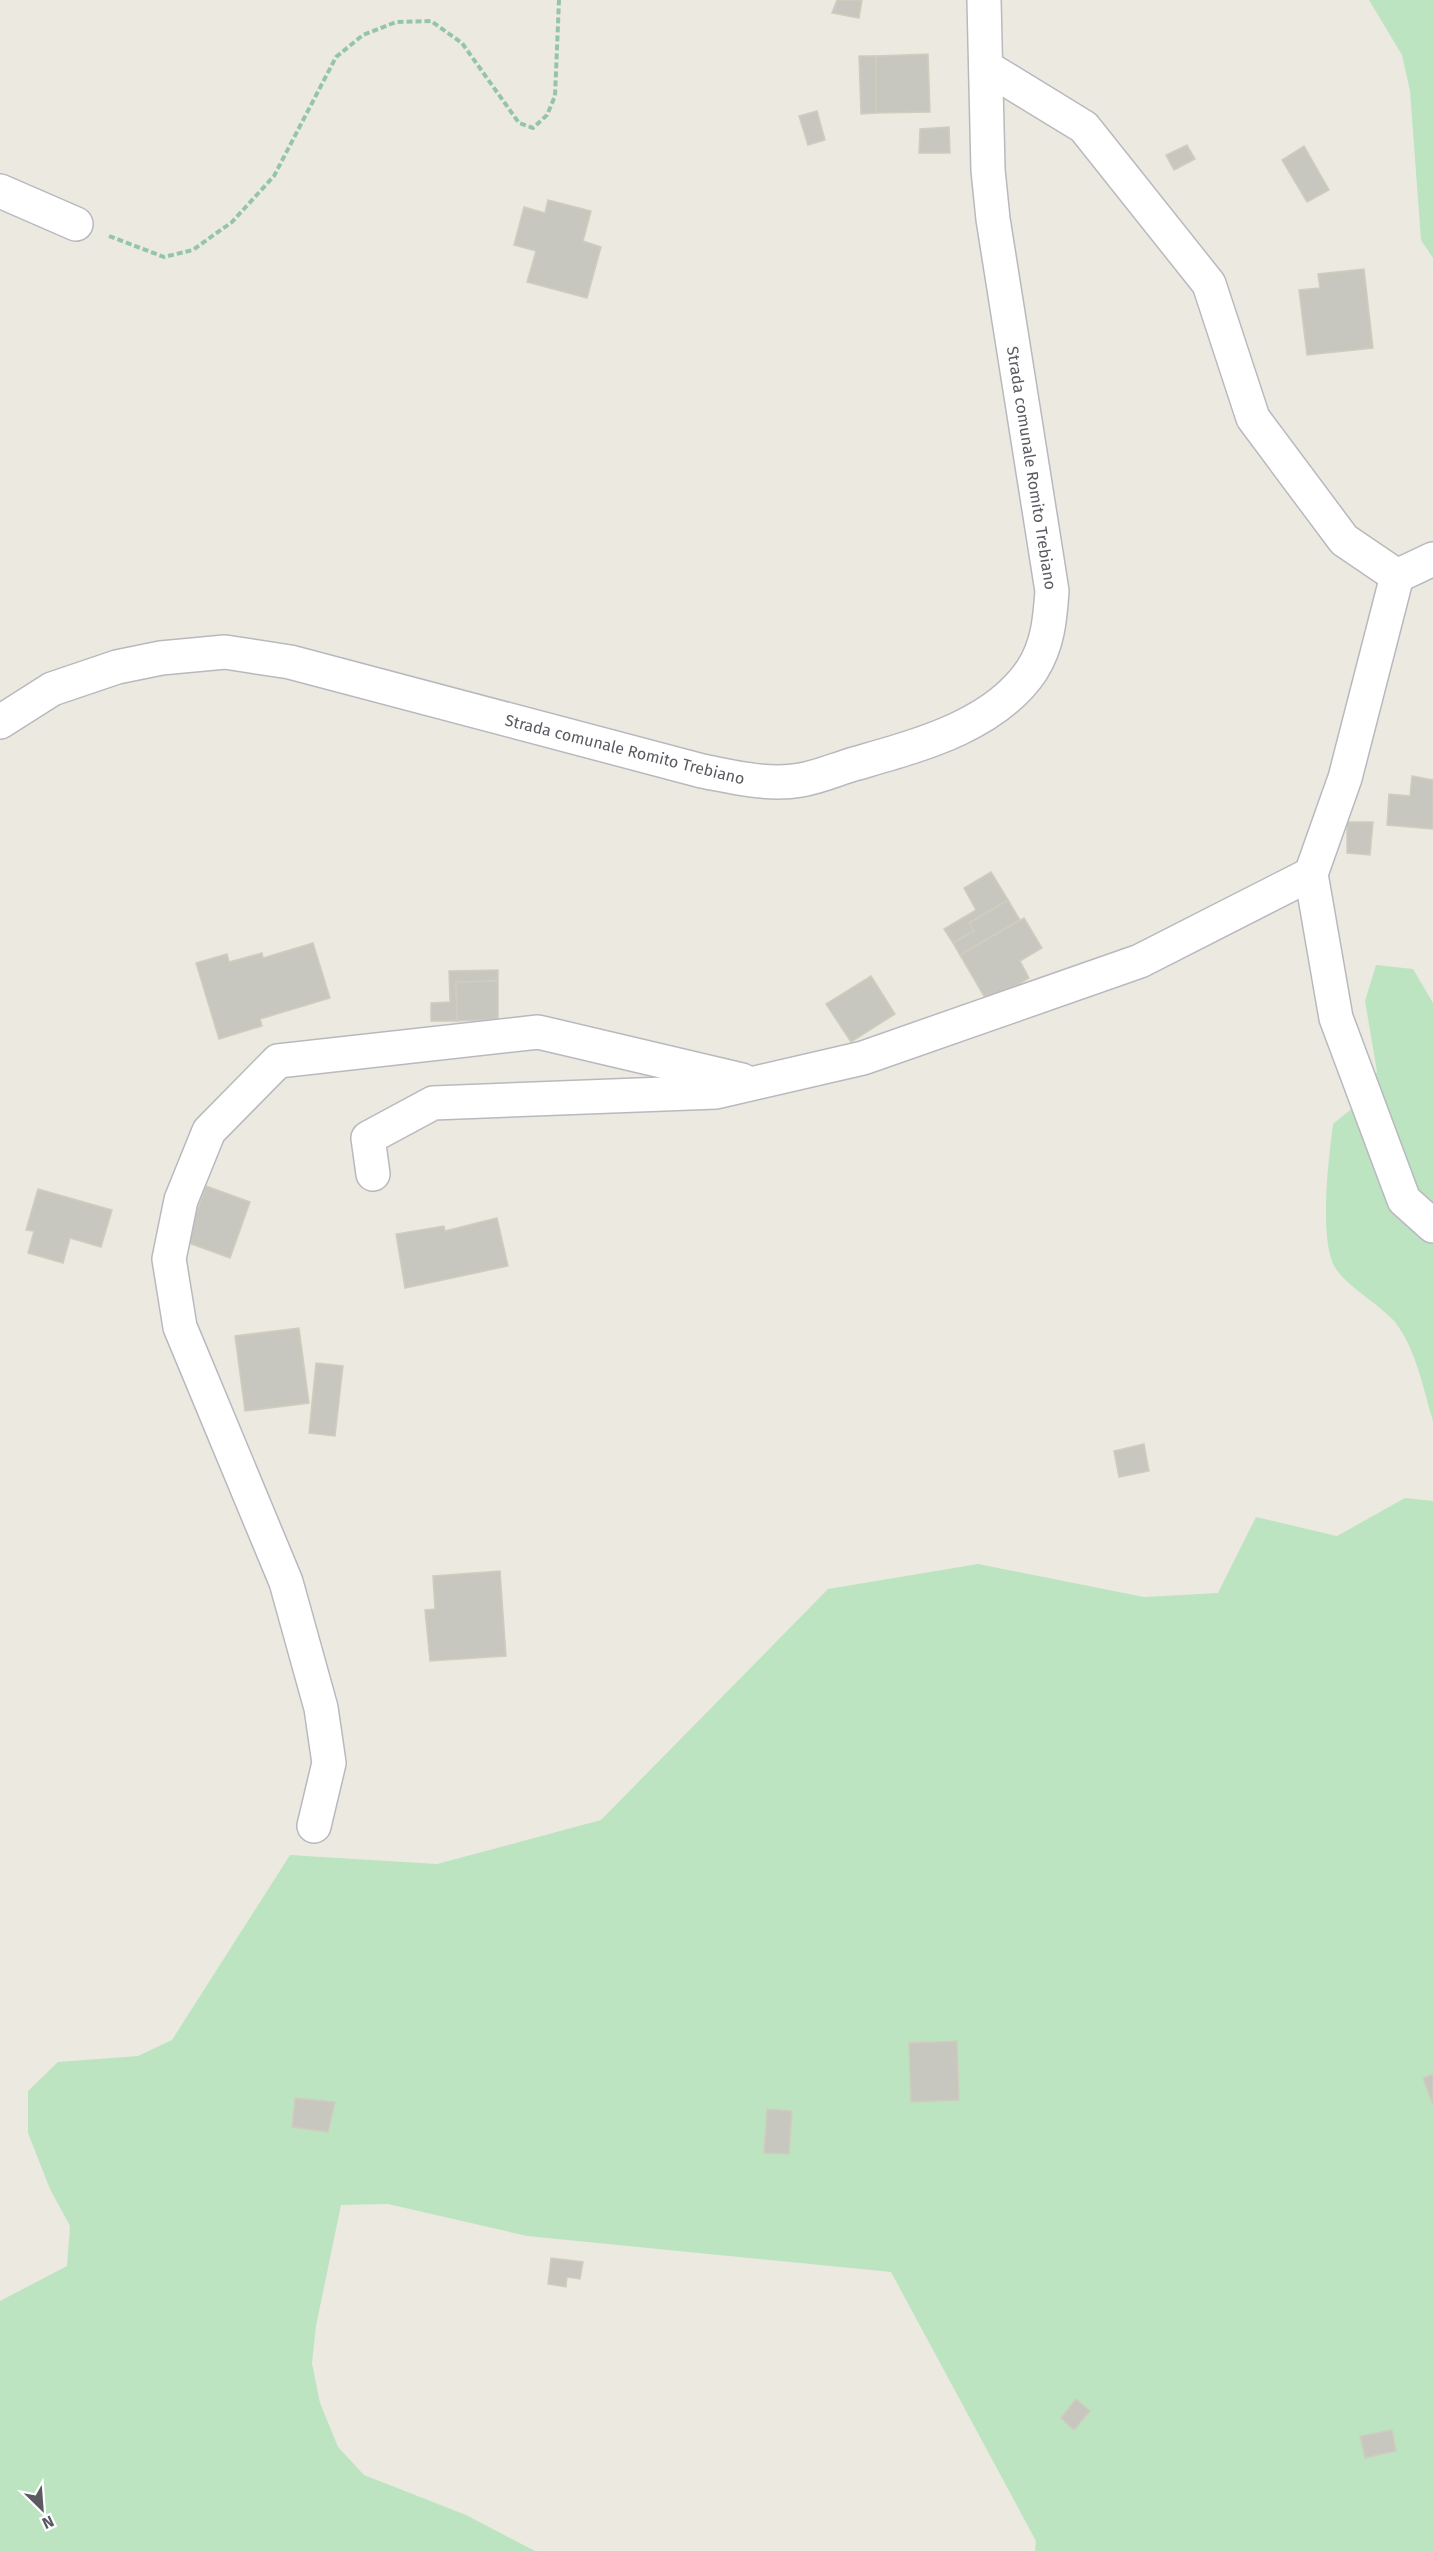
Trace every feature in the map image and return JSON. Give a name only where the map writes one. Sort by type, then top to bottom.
[{"type":"street","name":"Strada comunale Romito Trebiano","points":[[0,722],[52,689],[117,667],[161,658],[225,652],[290,662],[702,771],[759,781],[801,780],[874,758],[956,730],[1007,699],[1032,669],[1049,634],[1052,591],[993,219],[988,170],[984,0]]},
{"type":"street","points":[[986,67],[1084,127],[1209,284],[1253,418],[1344,540],[1396,576]]},
{"type":"street","points":[[0,191],[76,224]]},
{"type":"street","points":[[1396,576],[1433,559]]},
{"type":"street","points":[[1396,576],[1345,778],[1311,874],[1336,1018],[1404,1200],[1433,1226]]},
{"type":"street","points":[[373,1174],[368,1138],[433,1103],[716,1092],[863,1058],[1140,961],[1311,874]]},
{"type":"street","points":[[314,1826],[329,1763],[321,1708],[286,1582],[180,1327],[169,1259],[181,1200],[209,1131],[278,1061],[538,1032],[755,1083]]},
{"type":"path","points":[[76,224],[164,256],[193,250],[232,222],[274,176],[336,57],[363,35],[396,22],[431,21],[462,43],[519,123],[533,128],[547,115],[555,96],[559,0]]},
{"type":"green space","points":[[1369,0],[1433,0],[1433,258],[1421,240],[1410,91],[1402,55]]},
{"type":"green space","points":[[1376,965],[1413,969],[1433,1003],[1433,1421],[1418,1369],[1402,1333],[1389,1316],[1341,1276],[1331,1256],[1327,1239],[1326,1198],[1333,1124],[1360,1102],[1377,1072],[1365,1001]]},
{"type":"green space","points":[[1405,1498],[1433,1501],[1433,2551],[1035,2551],[1036,2541],[891,2272],[527,2236],[388,2204],[341,2205],[316,2326],[312,2363],[320,2403],[338,2447],[364,2475],[466,2515],[535,2551],[0,2551],[0,2301],[67,2266],[70,2226],[50,2189],[28,2133],[28,2091],[58,2062],[138,2056],[172,2040],[290,1855],[437,1864],[601,1820],[828,1589],[978,1564],[1144,1597],[1218,1593],[1256,1517],[1337,1536]]},
{"type":"building","points":[[837,0],[862,0],[859,18],[832,13]]},
{"type":"building","points":[[928,54],[930,112],[876,113],[876,56]]},
{"type":"building","points":[[859,56],[876,56],[876,113],[861,114]]},
{"type":"building","points":[[817,111],[825,140],[808,145],[799,116]]},
{"type":"building","points":[[949,127],[950,153],[919,153],[920,129]]},
{"type":"building","points":[[1187,145],[1195,159],[1174,170],[1166,155]]},
{"type":"building","points":[[1304,146],[1329,190],[1307,202],[1282,160]]},
{"type":"building","points":[[548,200],[591,211],[583,241],[601,247],[587,298],[527,282],[536,251],[514,245],[524,207],[545,213]]},
{"type":"building","points":[[1364,269],[1373,348],[1307,355],[1299,290],[1320,288],[1318,274]]},
{"type":"building","points":[[1412,776],[1433,780],[1433,829],[1387,825],[1389,794],[1410,796]]},
{"type":"building","points":[[1347,822],[1373,822],[1370,855],[1347,853]]},
{"type":"building","points":[[991,872],[1008,900],[969,923],[974,931],[953,943],[944,929],[976,910],[964,888]]},
{"type":"building","points":[[1008,900],[1020,920],[960,955],[953,943],[974,931],[969,923]]},
{"type":"building","points":[[1024,918],[1042,948],[1020,961],[1029,978],[988,1003],[960,955]]},
{"type":"building","points":[[313,943],[330,998],[260,1019],[262,1026],[219,1039],[196,963],[227,954],[229,962],[262,953],[263,958]]},
{"type":"building","points":[[498,970],[498,981],[456,982],[457,1021],[431,1021],[431,1003],[450,1002],[449,971]]},
{"type":"building","points":[[871,976],[895,1014],[851,1042],[826,1004]]},
{"type":"building","points":[[498,981],[498,1019],[457,1021],[456,982]]},
{"type":"building","points":[[206,1186],[250,1202],[230,1258],[186,1242]]},
{"type":"building","points":[[38,1189],[112,1210],[101,1247],[70,1238],[63,1263],[28,1253],[34,1231],[26,1230]]},
{"type":"building","points":[[497,1218],[508,1266],[405,1288],[396,1234],[444,1226],[445,1231]]},
{"type":"building","points":[[299,1328],[309,1403],[245,1411],[235,1336]]},
{"type":"building","points":[[316,1363],[343,1366],[335,1436],[309,1433]]},
{"type":"building","points":[[1144,1444],[1149,1471],[1119,1477],[1114,1451]]},
{"type":"building","points":[[500,1571],[506,1656],[430,1661],[425,1610],[435,1609],[433,1576]]},
{"type":"building","points":[[957,2041],[959,2100],[911,2102],[909,2043]]},
{"type":"building","points":[[1433,2074],[1433,2105],[1423,2078]]},
{"type":"building","points":[[295,2098],[335,2102],[328,2132],[292,2127]]},
{"type":"building","points":[[767,2109],[792,2111],[789,2154],[764,2153]]},
{"type":"building","points":[[551,2258],[583,2262],[580,2279],[567,2277],[566,2287],[548,2284]]},
{"type":"building","points":[[1076,2399],[1090,2411],[1074,2430],[1061,2418]]},
{"type":"building","points":[[1392,2430],[1396,2451],[1365,2458],[1360,2436]]}]
